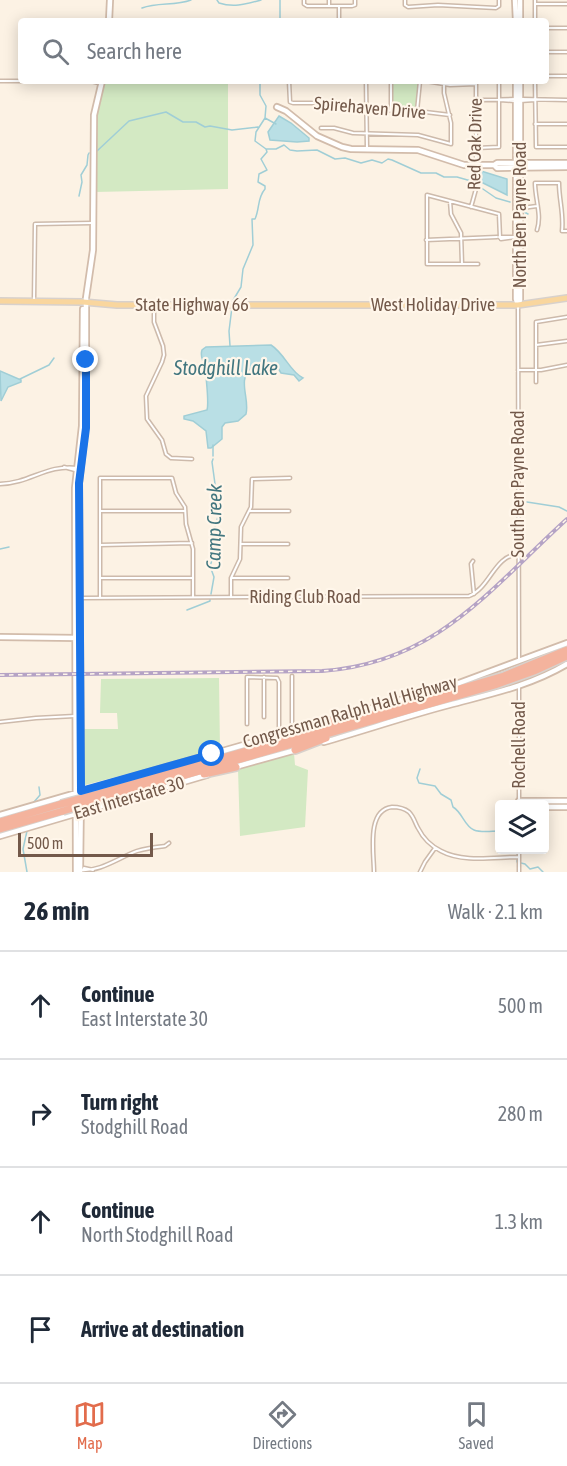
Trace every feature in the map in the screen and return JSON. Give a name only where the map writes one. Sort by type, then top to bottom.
[{"type":"highway","name":"Congressman Ralph Hall Highway","points":[[93,803],[136,784],[504,676],[567,649]]},
{"type":"highway","name":"Congressman Ralph Hall Highway","points":[[0,829],[511,680],[567,656]]},
{"type":"highway","points":[[330,721],[408,705]]},
{"type":"highway","points":[[295,750],[385,717]]},
{"type":"highway","points":[[136,784],[212,754]]},
{"type":"highway","points":[[129,792],[236,767]]},
{"type":"highway","name":"Congressman Ralph Hall Highway","points":[[0,821],[63,811]]},
{"type":"main road","points":[[109,18],[110,0]]},
{"type":"main road","points":[[518,0],[518,18]]},
{"type":"main road","points":[[80,871],[78,469],[82,426],[85,302],[93,223],[94,112],[101,84]]},
{"type":"main road","name":"North Ben Payne Road","points":[[518,84],[518,280],[520,300],[518,305]]},
{"type":"main road","points":[[277,107],[286,111],[325,140],[351,149],[418,150],[456,163],[476,165],[497,163],[567,165]]},
{"type":"main road","name":"West Holiday Drive","points":[[298,305],[518,305],[567,298]]},
{"type":"main road","name":"State Highway 66","points":[[0,301],[85,302],[107,305],[298,305]]},
{"type":"main road","points":[[0,637],[78,638]]},
{"type":"main road","name":"East Interstate 30","points":[[0,815],[436,691],[567,643]]},
{"type":"main road","name":"East Interstate 30","points":[[0,836],[63,811],[78,814],[93,803],[236,767],[519,686],[567,664]]},
{"type":"main road","points":[[93,803],[87,807],[87,793],[95,787]]},
{"type":"main road","points":[[62,796],[69,799],[72,806],[70,812],[63,811]]},
{"type":"main road","points":[[549,802],[567,801]]},
{"type":"main road","points":[[549,807],[567,807]]},
{"type":"main road","points":[[63,811],[73,821],[76,828]]},
{"type":"main road","points":[[78,814],[76,828],[80,871]]},
{"type":"street","points":[[304,0],[305,5],[329,6],[354,6],[355,0]]},
{"type":"street","points":[[329,0],[329,6]]},
{"type":"street","points":[[405,0],[406,6],[453,7],[498,7],[499,0]]},
{"type":"street","points":[[429,0],[429,6]]},
{"type":"street","points":[[453,0],[453,7]]},
{"type":"street","points":[[535,18],[535,2],[567,4]]},
{"type":"street","points":[[339,6],[339,18]]},
{"type":"street","points":[[549,28],[567,28]]},
{"type":"street","points":[[549,52],[567,52]]},
{"type":"street","points":[[549,75],[567,76]]},
{"type":"street","points":[[0,81],[18,81]]},
{"type":"street","name":"Spirehaven Drive","points":[[289,84],[291,102],[335,103],[358,110],[417,111],[450,115]]},
{"type":"street","points":[[366,84],[367,149]]},
{"type":"street","points":[[391,84],[391,110]]},
{"type":"street","points":[[417,111],[420,84]]},
{"type":"street","points":[[321,128],[330,127],[349,133],[418,135],[451,144],[450,115],[444,84]]},
{"type":"street","name":"Red Oak Drive","points":[[471,207],[476,189],[476,84]]},
{"type":"street","points":[[476,148],[499,147],[499,84]]},
{"type":"street","points":[[535,84],[536,147],[567,147]]},
{"type":"street","points":[[476,100],[567,99]]},
{"type":"street","points":[[535,124],[567,124]]},
{"type":"street","points":[[537,230],[540,218],[535,183],[559,183],[563,216],[562,231],[567,231]]},
{"type":"street","points":[[478,264],[427,264],[427,195],[499,214],[499,238]]},
{"type":"street","points":[[450,201],[451,214],[459,228],[462,240],[462,264]]},
{"type":"street","points":[[518,208],[537,206]]},
{"type":"street","points":[[562,207],[567,206]]},
{"type":"street","points":[[34,301],[35,224],[93,223]]},
{"type":"street","points":[[426,240],[518,237]]},
{"type":"street","points":[[154,305],[154,322],[164,355],[148,389],[146,407],[149,422],[162,440],[166,454],[171,458],[192,459]]},
{"type":"street","name":"South Ben Payne Road","points":[[518,305],[519,662]]},
{"type":"street","points":[[536,382],[536,322],[567,317]]},
{"type":"street","points":[[536,345],[567,341]]},
{"type":"street","points":[[518,370],[536,370],[567,365]]},
{"type":"street","points":[[0,484],[20,481],[52,468],[78,469]]},
{"type":"street","points":[[100,598],[100,478],[172,478],[176,493],[183,503],[192,543],[193,597]]},
{"type":"street","points":[[231,597],[231,578],[240,559],[243,522],[252,502],[252,479],[290,478]]},
{"type":"street","points":[[100,511],[185,511]]},
{"type":"street","points":[[249,511],[289,511]]},
{"type":"street","points":[[100,545],[192,543]]},
{"type":"street","points":[[241,544],[288,544]]},
{"type":"street","points":[[474,594],[506,557],[518,555]]},
{"type":"street","points":[[473,561],[471,564],[474,594]]},
{"type":"street","points":[[100,578],[194,578]]},
{"type":"street","points":[[231,578],[288,578]]},
{"type":"street","name":"Riding Club Road","points":[[77,598],[464,596],[474,594]]},
{"type":"street","points":[[292,676],[292,731]]},
{"type":"street","points":[[247,724],[247,677],[277,678],[279,681],[279,735]]},
{"type":"street","points":[[264,677],[264,717]]},
{"type":"street","name":"Rochell Road","points":[[519,686],[519,800]]},
{"type":"street","points":[[0,722],[36,717],[78,716]]},
{"type":"street","points":[[374,872],[375,821],[380,812],[386,808],[400,807],[408,811],[425,839],[435,848],[457,856],[519,856],[519,872]]},
{"type":"street","points":[[80,871],[110,865],[137,851],[165,846],[168,843]]},
{"type":"street","points":[[420,872],[435,848]]},
{"type":"green space","points":[[105,84],[228,84],[228,189],[95,192],[96,106]]},
{"type":"green space","points":[[393,84],[418,84],[416,109],[393,109]]},
{"type":"green space","points":[[219,678],[220,750],[85,785],[83,729],[118,729],[117,713],[100,713],[101,679]]},
{"type":"green space","points":[[294,753],[295,765],[308,770],[305,827],[240,836],[238,769]]},
{"type":"water","points":[[279,116],[309,138],[309,141],[270,140],[268,132]]},
{"type":"water","points":[[481,171],[507,179],[507,195],[481,182]]},
{"type":"water","name":"Stodghill Lake","points":[[271,345],[294,372],[303,378],[299,381],[294,375],[281,373],[278,368],[267,365],[251,368],[244,384],[246,414],[238,421],[225,423],[222,427],[222,439],[208,448],[206,431],[193,421],[184,419],[184,416],[207,410],[207,388],[202,350],[206,347]]},
{"type":"water","points":[[0,371],[21,380],[8,387],[1,401]]},
{"type":"waterway","points":[[142,8],[191,0]]},
{"type":"waterway","points":[[217,0],[219,3],[235,5],[261,0]]},
{"type":"waterway","name":"Camp Creek","points":[[280,0],[280,18]]},
{"type":"waterway","name":"Camp Creek","points":[[232,302],[241,287],[243,269],[253,245],[252,219],[255,219],[265,189],[265,186],[258,182],[259,174],[267,170],[261,159],[267,152],[255,141],[256,132],[265,118],[266,106],[260,95],[260,84]]},
{"type":"waterway","points":[[97,151],[129,121],[166,112],[183,122],[196,122],[205,127],[232,130],[258,127]]},
{"type":"waterway","points":[[265,118],[276,124]]},
{"type":"waterway","points":[[266,149],[276,149],[284,145],[290,150],[317,150],[335,159],[345,158],[361,163],[372,160],[382,163],[388,159],[421,173],[436,173],[444,177],[457,177],[471,181]]},
{"type":"waterway","points":[[79,196],[81,175],[87,165],[89,153]]},
{"type":"waterway","points":[[480,187],[496,198],[510,202]]},
{"type":"waterway","points":[[522,211],[528,214]]},
{"type":"waterway","name":"Camp Creek","points":[[230,346],[232,307]]},
{"type":"waterway","points":[[20,379],[49,365],[54,358]]},
{"type":"waterway","name":"Camp Creek","points":[[213,445],[213,456]]},
{"type":"waterway","name":"Camp Creek","points":[[211,594],[214,577],[210,566],[217,546],[215,527],[219,513],[213,459]]},
{"type":"waterway","points":[[527,502],[559,507],[567,511]]},
{"type":"waterway","points":[[0,549],[9,547]]},
{"type":"waterway","name":"Camp Creek","points":[[187,610],[210,601],[210,599]]},
{"type":"waterway","points":[[420,769],[417,778],[419,783],[435,786],[441,794],[451,800],[453,807],[471,828],[480,831],[495,831]]},
{"type":"waterway","points":[[34,802],[40,795],[39,787]]},
{"type":"waterway","points":[[27,831],[23,849],[27,872]]},
{"type":"waterway","points":[[521,863],[530,869],[538,867],[543,872]]},
{"type":"railway","points":[[0,675],[322,671],[362,665],[397,654],[429,638],[458,619],[567,519]]},
{"type":"route","points":[[86,360],[86,428],[79,483],[81,791],[212,754]]}]
